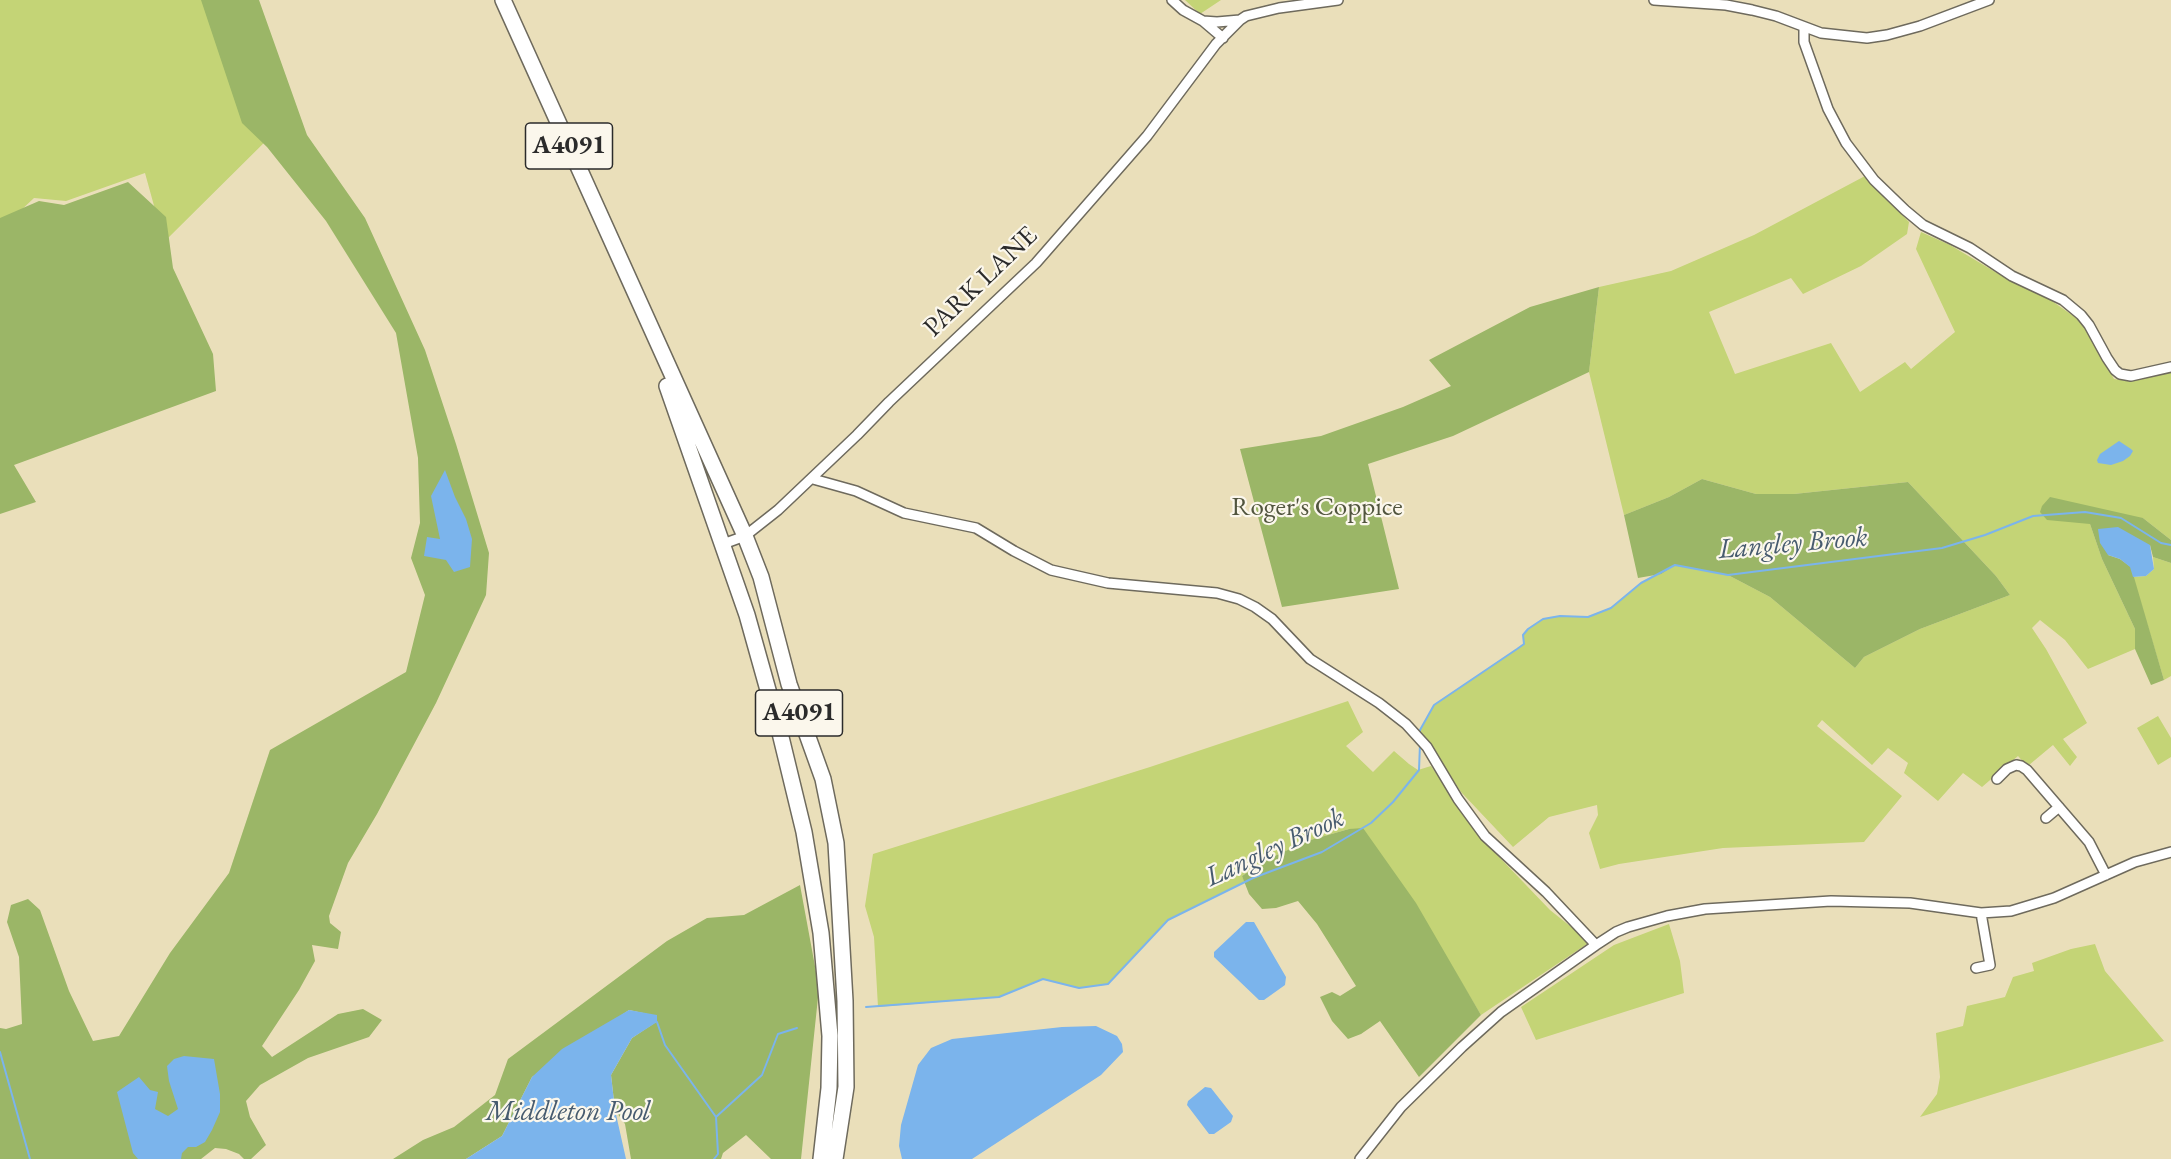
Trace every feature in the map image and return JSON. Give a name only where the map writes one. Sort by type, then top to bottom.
[{"type":"main road","name":"A4091","points":[[503,0],[745,536],[761,577],[789,684],[823,779],[836,843],[847,1047],[843,1113],[835,1159]]},
{"type":"main road","name":"A4091","points":[[634,292],[747,615],[780,733],[815,891],[827,989],[830,1036],[829,1088],[821,1159]]},
{"type":"street","points":[[1172,0],[1223,38]]},
{"type":"street","points":[[1203,21],[1240,20],[1246,16],[1279,8],[1338,0]]},
{"type":"street","points":[[1654,0],[1726,5],[1776,16],[1837,36],[1867,38],[1920,26],[1989,0]]},
{"type":"street","name":"PARK LANE","points":[[723,544],[745,536],[813,479],[889,402],[1036,263],[1147,136],[1223,38],[1240,20]]},
{"type":"street","points":[[1804,27],[1804,42],[1828,109],[1846,143],[1874,180],[1905,210],[1923,225],[1970,248],[2012,276],[2063,300],[2089,325],[2107,358],[2120,374],[2131,376],[2171,368]]},
{"type":"street","points":[[813,479],[856,491],[904,513],[976,528],[1051,570],[1108,583],[1217,593],[1239,598],[1255,607],[1272,619],[1310,659],[1379,703],[1406,724],[1427,747],[1458,799],[1485,836],[1546,892],[1596,945]]},
{"type":"street","points":[[1997,779],[2007,769],[2021,765],[2089,842],[2106,875]]},
{"type":"street","points":[[2046,818],[2059,807]]},
{"type":"street","points":[[1360,1159],[1401,1107],[1462,1047],[1502,1012],[1596,945],[1628,927],[1667,916],[1705,909],[1820,902],[1874,900],[1982,913],[2011,911],[2037,904],[2135,862],[2170,855]]},
{"type":"street","points":[[1976,968],[1990,965],[1982,913]]},
{"type":"green space","points":[[0,0],[244,0],[284,123],[164,242],[145,173],[66,201],[34,198],[0,230]]},
{"type":"green space","points":[[201,0],[259,0],[307,135],[365,218],[425,350],[456,444],[489,553],[486,595],[436,703],[348,863],[329,916],[330,923],[341,932],[338,949],[312,945],[315,961],[262,1046],[272,1057],[338,1014],[363,1009],[382,1020],[369,1037],[308,1058],[260,1085],[246,1101],[250,1117],[266,1145],[251,1159],[244,1159],[239,1154],[226,1149],[215,1148],[201,1159],[0,1159],[0,1028],[6,1029],[22,1024],[19,957],[7,922],[11,905],[28,899],[40,910],[69,991],[93,1041],[119,1036],[170,953],[229,873],[270,750],[406,672],[425,595],[411,558],[420,523],[418,458],[396,333],[326,221],[267,147],[242,123]]},
{"type":"green space","points":[[1185,0],[1221,0],[1200,14]]},
{"type":"green space","points":[[1865,176],[1909,222],[1907,234],[1861,266],[1803,294],[1791,278],[1709,312],[1735,374],[1831,343],[1860,392],[1905,362],[1911,369],[1955,332],[1916,249],[1921,232],[1950,245],[2002,276],[2039,292],[2082,322],[2114,379],[2128,381],[2171,372],[2171,540],[2143,518],[2090,524],[2102,559],[2135,629],[2135,649],[2088,669],[2065,640],[2040,620],[2032,628],[2087,723],[2063,739],[2077,757],[2070,766],[2053,745],[2029,765],[2026,765],[2018,756],[1982,787],[1963,773],[1938,801],[1904,773],[1908,763],[1888,748],[1872,765],[1822,720],[1817,726],[1902,796],[1864,842],[1723,848],[1600,869],[1589,833],[1598,815],[1597,805],[1549,817],[1513,847],[1461,792],[1420,730],[1434,705],[1524,644],[1523,635],[1543,619],[1560,616],[1588,617],[1610,608],[1641,583],[1675,565],[1711,570],[1728,575],[1770,597],[1855,668],[1864,657],[1920,629],[2010,595],[1996,576],[1908,482],[1794,494],[1756,494],[1702,479],[1669,497],[1624,515],[1589,372],[1599,287],[1671,271],[1754,235]]},
{"type":"green space","points":[[128,182],[166,217],[173,268],[213,354],[216,391],[14,465],[36,502],[0,514],[0,218],[39,201],[64,205]]},
{"type":"green space","name":"Roger's Coppice","points":[[1599,287],[1589,372],[1453,436],[1368,464],[1399,589],[1282,607],[1240,449],[1321,436],[1403,407],[1451,386],[1429,360],[1530,307]]},
{"type":"green space","points":[[1702,479],[1756,494],[1794,494],[1908,482],[1996,576],[2010,595],[1920,629],[1864,657],[1855,668],[1770,597],[1728,575],[1675,565],[1661,574],[1638,578],[1624,515],[1669,497]]},
{"type":"green space","points":[[2050,497],[2143,518],[2171,540],[2171,563],[2153,557],[2150,545],[2108,555],[2120,559],[2131,567],[2164,680],[2151,685],[2135,649],[2135,629],[2102,559],[2090,524],[2047,520],[2040,512]]},
{"type":"green space","points":[[2153,557],[2171,563],[2171,676],[2164,680],[2133,577],[2146,576],[2154,569]]},
{"type":"green space","points":[[1348,701],[1363,732],[1346,746],[1373,772],[1394,751],[1418,770],[1431,766],[1479,836],[1550,910],[1590,942],[1481,1015],[1448,960],[1349,829],[1307,841],[1266,860],[1242,876],[1245,882],[1168,920],[1108,984],[1079,988],[1043,979],[999,997],[878,1007],[874,937],[865,906],[873,854],[1150,767]]},
{"type":"green space","points":[[2158,716],[2171,738],[2171,757],[2158,765],[2137,728]]},
{"type":"green space","points":[[1363,828],[1416,903],[1481,1015],[1419,1077],[1380,1021],[1361,1034],[1348,1039],[1332,1021],[1320,997],[1332,992],[1340,996],[1356,986],[1317,924],[1298,901],[1276,908],[1262,909],[1249,894],[1242,876],[1266,860],[1307,841],[1349,829]]},
{"type":"green space","points":[[800,885],[819,988],[801,1159],[771,1159],[746,1135],[723,1153],[721,1159],[631,1159],[625,1124],[615,1110],[611,1075],[632,1038],[656,1022],[657,1016],[629,1010],[532,1077],[502,1136],[466,1159],[393,1159],[423,1140],[454,1127],[495,1095],[508,1059],[667,941],[707,918],[744,915]]},
{"type":"green space","points":[[1669,924],[1680,961],[1684,993],[1536,1040],[1521,1007],[1614,945]]},
{"type":"green space","points":[[2095,944],[2105,971],[2164,1041],[1920,1117],[1937,1094],[1940,1077],[1936,1033],[1963,1026],[1967,1006],[2005,997],[2013,977],[2034,971],[2032,963],[2071,949]]},
{"type":"water","points":[[2119,441],[2133,451],[2130,456],[2111,465],[2098,463],[2100,454]]},
{"type":"water","points":[[445,470],[472,539],[470,567],[454,572],[446,560],[424,556],[427,537],[440,539],[431,496]]},
{"type":"water","points":[[2118,527],[2150,545],[2154,569],[2146,576],[2133,577],[2130,567],[2120,559],[2108,555],[2100,543],[2098,529]]},
{"type":"water","points":[[1246,922],[1254,922],[1286,977],[1285,985],[1264,1000],[1259,1000],[1214,957],[1214,952]]},
{"type":"water","name":"Middleton Pool","points":[[629,1010],[657,1015],[657,1022],[632,1038],[611,1075],[615,1110],[626,1159],[466,1159],[502,1136],[532,1077],[562,1049]]},
{"type":"water","points":[[1096,1026],[1117,1036],[1122,1044],[1123,1052],[1101,1075],[972,1159],[902,1159],[899,1146],[901,1125],[918,1065],[931,1048],[952,1039],[1062,1027]]},
{"type":"water","points":[[184,1056],[214,1059],[220,1094],[220,1112],[212,1130],[205,1142],[196,1147],[188,1147],[182,1153],[181,1159],[138,1159],[133,1153],[117,1092],[139,1077],[150,1090],[158,1092],[155,1109],[168,1116],[178,1109],[167,1066],[174,1059]]},
{"type":"water","points":[[1205,1087],[1211,1088],[1233,1116],[1231,1122],[1214,1134],[1209,1134],[1187,1105],[1188,1101]]},
{"type":"waterway","name":"Langley Brook","points":[[1420,735],[1420,730],[1434,705],[1524,644],[1523,635],[1528,629],[1543,619],[1560,616],[1588,617],[1611,608],[1641,583],[1675,565],[1728,575],[1942,548],[1985,535],[2033,516],[2085,512],[2121,518],[2161,543],[2171,545]]},
{"type":"waterway","name":"Langley Brook","points":[[866,1007],[999,997],[1043,979],[1079,988],[1108,984],[1168,920],[1253,878],[1322,852],[1371,823],[1393,802],[1419,770],[1420,744]]},
{"type":"waterway","name":"Langley Brook","points":[[657,1022],[665,1045],[716,1117],[762,1075],[778,1034],[797,1028]]},
{"type":"waterway","points":[[0,1052],[30,1159]]},
{"type":"waterway","points":[[714,1159],[718,1154],[716,1117]]}]
